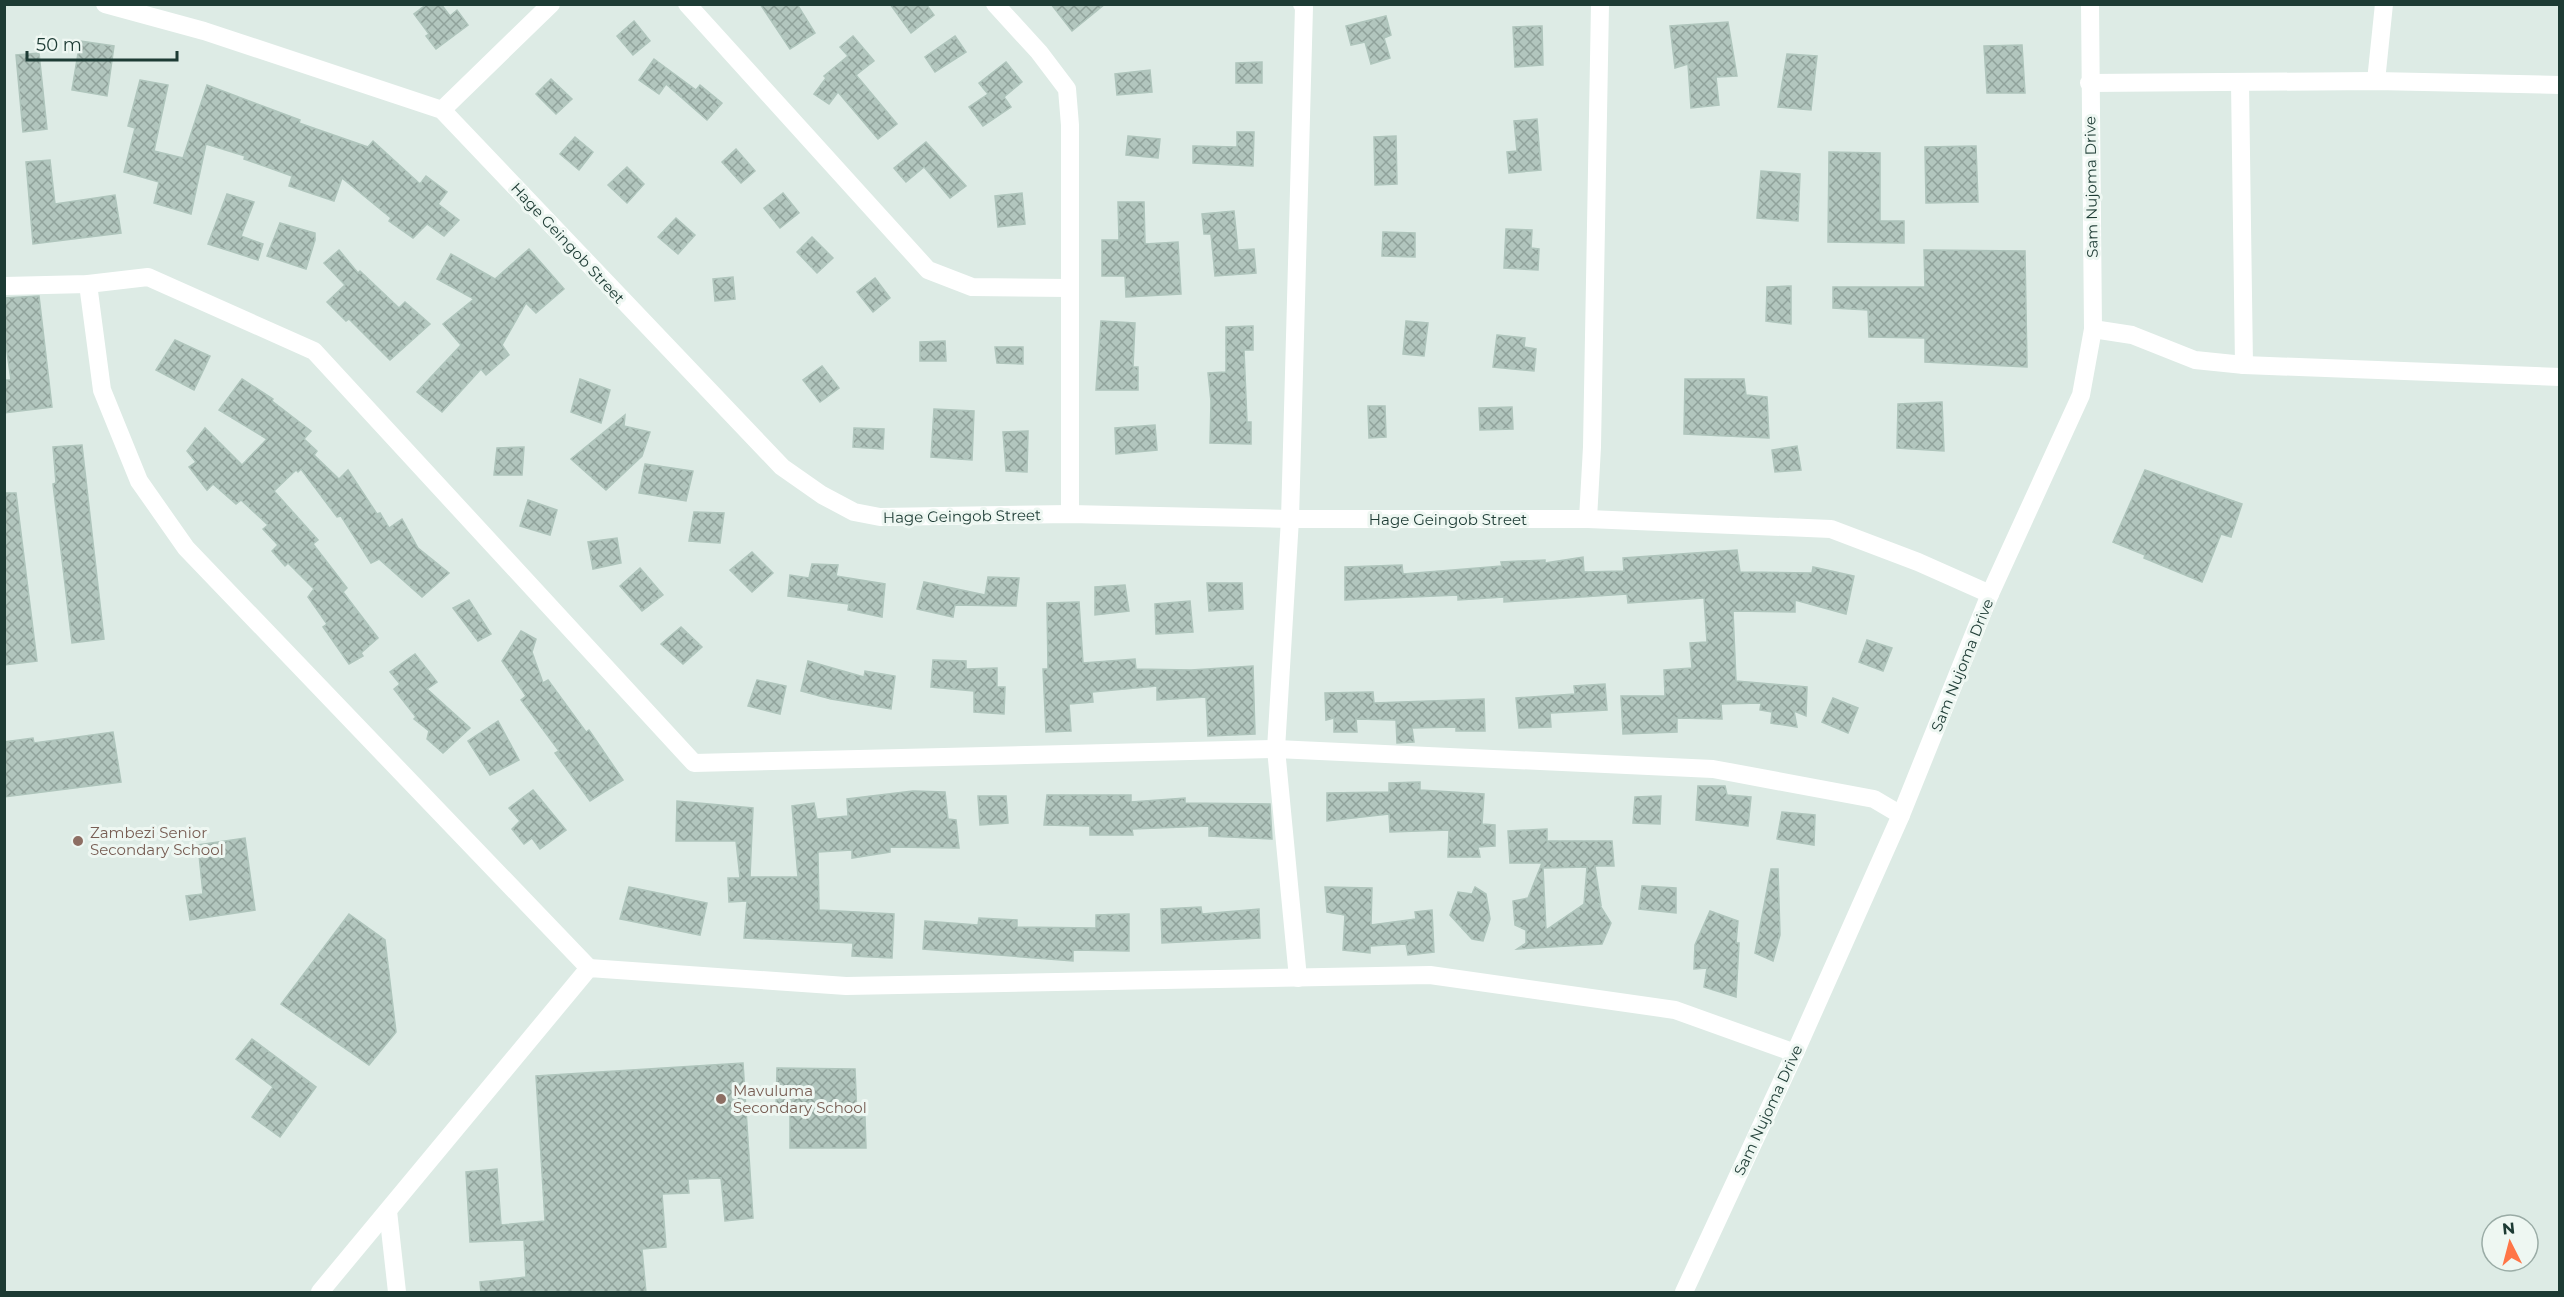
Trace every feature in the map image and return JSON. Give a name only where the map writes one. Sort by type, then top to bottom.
[{"type":"street","name":"Hage Geingob Street","points":[[105,4],[204,31],[442,110],[782,467],[822,495],[854,512],[880,517],[1070,514],[1290,519],[1588,519],[1831,529],[1918,562],[1990,594]]},
{"type":"street","points":[[442,110],[551,4]]},
{"type":"street","points":[[687,4],[928,270],[972,287],[1069,288]]},
{"type":"street","points":[[995,4],[1039,52],[1068,89],[1070,125],[1070,514]]},
{"type":"street","points":[[1298,978],[1276,749],[1290,519],[1304,7],[1302,4]]},
{"type":"street","points":[[1588,519],[1592,447],[1600,4]]},
{"type":"street","name":"Sam Nujoma Drive","points":[[1684,1293],[1721,1208],[1795,1053],[1901,815],[1990,594],[2081,395],[2093,329],[2090,4]]},
{"type":"street","points":[[2376,81],[2384,4]]},
{"type":"street","points":[[2090,83],[2376,81],[2559,85]]},
{"type":"street","points":[[2240,83],[2244,365]]},
{"type":"street","points":[[4,286],[88,284],[148,278],[314,351],[694,763],[1276,749],[1713,769],[1874,799],[1901,815]]},
{"type":"street","points":[[88,284],[102,390],[139,481],[186,548],[589,968],[846,986],[1431,975],[1675,1010],[1795,1053]]},
{"type":"street","points":[[2093,329],[2132,335],[2194,360],[2244,365],[2559,377]]},
{"type":"street","points":[[320,1293],[589,968]]},
{"type":"street","points":[[388,1211],[397,1293]]},
{"type":"building","points":[[427,4],[441,4],[450,16],[457,10],[468,25],[436,49],[426,36],[429,34],[414,14]]},
{"type":"building","points":[[760,4],[797,4],[815,33],[790,49]]},
{"type":"building","points":[[890,4],[926,4],[934,15],[911,33]]},
{"type":"building","points":[[1051,4],[1105,4],[1072,31]]},
{"type":"building","points":[[1386,16],[1391,35],[1384,38],[1390,58],[1371,64],[1365,42],[1351,45],[1346,26]]},
{"type":"building","points":[[634,21],[650,41],[633,55],[617,36]]},
{"type":"building","points":[[1728,22],[1737,76],[1716,77],[1719,105],[1691,108],[1688,64],[1675,68],[1670,26]]},
{"type":"building","points":[[1542,26],[1543,65],[1515,67],[1513,27]]},
{"type":"building","points":[[853,36],[874,61],[856,75],[897,124],[878,139],[838,92],[829,104],[814,94],[826,78],[824,76],[848,56],[840,47]]},
{"type":"building","points":[[955,36],[966,52],[935,72],[925,57]]},
{"type":"building","points":[[80,41],[114,46],[107,96],[72,90]]},
{"type":"building","points":[[2022,45],[2025,93],[1987,93],[1984,46]]},
{"type":"building","points":[[39,53],[47,129],[23,132],[16,55]]},
{"type":"building","points":[[1787,54],[1817,56],[1811,110],[1778,107]]},
{"type":"building","points":[[654,59],[696,90],[700,85],[722,103],[707,120],[666,84],[659,94],[639,80]]},
{"type":"building","points":[[1006,62],[1022,82],[1004,97],[1011,107],[983,126],[969,107],[988,94],[979,83]]},
{"type":"building","points":[[1262,62],[1262,83],[1236,83],[1236,63]]},
{"type":"building","points":[[1150,70],[1152,92],[1117,95],[1115,74]]},
{"type":"building","points":[[551,79],[572,99],[556,114],[536,94]]},
{"type":"building","points":[[140,80],[168,85],[154,151],[183,158],[207,85],[300,120],[299,123],[368,147],[373,141],[420,184],[426,176],[447,192],[438,204],[459,220],[444,236],[427,224],[413,238],[389,221],[391,218],[342,178],[334,201],[289,186],[292,176],[244,159],[245,156],[206,144],[191,214],[154,203],[159,182],[124,172],[135,128],[128,126]]},
{"type":"building","points":[[1537,119],[1541,170],[1509,173],[1507,152],[1517,151],[1514,121]]},
{"type":"building","points":[[1237,132],[1254,132],[1253,166],[1193,163],[1193,146],[1237,147]]},
{"type":"building","points":[[1128,136],[1160,139],[1158,158],[1126,155]]},
{"type":"building","points":[[1396,136],[1397,184],[1375,185],[1374,137]]},
{"type":"building","points":[[575,137],[593,152],[579,170],[560,154]]},
{"type":"building","points":[[926,142],[966,186],[950,198],[924,167],[906,182],[894,168]]},
{"type":"building","points":[[1976,146],[1978,202],[1926,203],[1925,147]]},
{"type":"building","points":[[736,149],[755,171],[741,183],[722,162]]},
{"type":"building","points":[[1829,152],[1880,153],[1880,221],[1904,221],[1904,243],[1828,242]]},
{"type":"building","points":[[50,160],[55,204],[115,195],[121,233],[33,244],[26,162]]},
{"type":"building","points":[[627,167],[644,184],[627,203],[608,185]]},
{"type":"building","points":[[1761,171],[1800,174],[1798,221],[1757,218]]},
{"type":"building","points":[[783,193],[799,213],[780,228],[764,208]]},
{"type":"building","points":[[1022,193],[1025,224],[998,227],[995,196]]},
{"type":"building","points":[[227,194],[254,202],[241,236],[263,244],[258,260],[208,244]]},
{"type":"building","points":[[1118,202],[1144,202],[1145,244],[1178,242],[1181,294],[1126,297],[1125,276],[1102,276],[1102,240],[1119,240]]},
{"type":"building","points":[[1234,211],[1238,250],[1254,249],[1256,273],[1215,276],[1211,234],[1204,234],[1202,214]]},
{"type":"building","points":[[676,218],[695,235],[678,254],[658,237]]},
{"type":"building","points":[[280,223],[315,233],[306,269],[267,256]]},
{"type":"building","points":[[1506,229],[1532,230],[1531,248],[1539,249],[1538,270],[1504,268]]},
{"type":"building","points":[[1383,232],[1415,233],[1415,257],[1382,256]]},
{"type":"building","points":[[812,237],[833,258],[817,273],[797,252]]},
{"type":"building","points":[[529,249],[564,289],[536,313],[526,303],[502,345],[509,355],[486,375],[481,369],[442,412],[417,392],[461,345],[443,324],[474,299],[437,279],[451,254],[495,279]]},
{"type":"building","points":[[339,250],[358,273],[360,271],[399,308],[405,302],[430,324],[390,360],[349,319],[346,321],[327,302],[345,285],[324,263]]},
{"type":"building","points":[[1924,250],[2025,251],[2027,367],[1925,362],[1925,338],[1869,337],[1868,310],[1833,308],[1833,287],[1925,287]]},
{"type":"building","points":[[733,277],[735,299],[715,301],[713,279]]},
{"type":"building","points":[[875,278],[890,298],[873,312],[857,292]]},
{"type":"building","points":[[1791,286],[1791,324],[1766,321],[1767,287]]},
{"type":"building","points":[[39,296],[52,407],[4,413],[4,380],[11,380],[4,332],[4,298]]},
{"type":"building","points":[[1101,321],[1135,323],[1133,367],[1138,367],[1138,390],[1096,390]]},
{"type":"building","points":[[1406,321],[1428,323],[1424,356],[1403,354]]},
{"type":"building","points":[[1253,326],[1253,350],[1244,350],[1247,422],[1251,422],[1251,444],[1210,443],[1211,401],[1208,373],[1226,372],[1226,327]]},
{"type":"building","points":[[1497,335],[1525,338],[1524,347],[1536,349],[1534,371],[1493,367]]},
{"type":"building","points":[[175,340],[210,356],[194,390],[156,370]]},
{"type":"building","points":[[945,341],[946,361],[920,361],[920,342]]},
{"type":"building","points":[[995,347],[1023,347],[1023,364],[997,363]]},
{"type":"building","points":[[822,366],[839,388],[820,402],[803,380]]},
{"type":"building","points":[[242,379],[273,399],[272,401],[311,431],[304,439],[317,451],[314,455],[339,479],[348,470],[389,528],[402,519],[418,548],[449,573],[422,597],[379,559],[371,563],[341,516],[337,517],[301,469],[298,472],[296,470],[274,491],[318,540],[313,544],[347,588],[343,592],[378,638],[361,653],[363,656],[349,664],[323,627],[327,624],[308,597],[314,589],[288,563],[285,566],[272,551],[278,545],[263,529],[268,525],[241,500],[236,504],[213,484],[207,490],[189,467],[196,462],[187,451],[205,428],[242,465],[267,439],[219,410]]},
{"type":"building","points":[[580,379],[610,390],[601,423],[571,412]]},
{"type":"building","points":[[1685,379],[1744,379],[1746,395],[1767,397],[1769,438],[1684,434]]},
{"type":"building","points":[[1942,402],[1944,451],[1897,448],[1898,404]]},
{"type":"building","points":[[1368,406],[1385,406],[1386,437],[1369,438]]},
{"type":"building","points":[[1512,407],[1513,429],[1480,430],[1479,408]]},
{"type":"building","points":[[934,409],[974,411],[972,460],[931,457]]},
{"type":"building","points":[[625,415],[624,426],[650,432],[642,456],[606,490],[571,459]]},
{"type":"building","points":[[1155,425],[1157,450],[1116,454],[1115,428]]},
{"type":"building","points":[[854,428],[884,429],[883,449],[853,447]]},
{"type":"building","points":[[1028,431],[1027,472],[1006,471],[1003,432]]},
{"type":"building","points":[[82,445],[104,639],[72,643],[53,484],[56,483],[53,447]]},
{"type":"building","points":[[1797,446],[1801,470],[1775,472],[1772,450]]},
{"type":"building","points":[[524,447],[522,475],[494,475],[497,448]]},
{"type":"building","points":[[645,464],[693,471],[686,501],[639,493]]},
{"type":"building","points":[[2145,470],[2242,504],[2231,537],[2221,534],[2202,582],[2144,558],[2145,555],[2113,542]]},
{"type":"building","points":[[4,493],[16,493],[37,661],[4,665]]},
{"type":"building","points":[[528,500],[557,510],[550,535],[520,526]]},
{"type":"building","points":[[694,512],[724,513],[720,543],[689,541]]},
{"type":"building","points":[[617,538],[621,563],[593,569],[588,542]]},
{"type":"building","points":[[1737,550],[1740,572],[1812,573],[1813,567],[1854,576],[1846,614],[1795,600],[1795,612],[1733,611],[1736,681],[1807,687],[1806,716],[1794,711],[1797,727],[1771,723],[1772,712],[1760,710],[1761,703],[1721,704],[1722,719],[1677,718],[1677,732],[1623,734],[1621,696],[1665,696],[1664,670],[1692,668],[1690,643],[1707,642],[1704,598],[1628,603],[1627,594],[1504,602],[1504,597],[1458,600],[1458,595],[1345,600],[1345,567],[1402,565],[1403,574],[1502,566],[1501,562],[1545,560],[1545,563],[1583,557],[1584,572],[1624,571],[1623,558]]},
{"type":"building","points":[[752,552],[773,573],[752,592],[730,570]]},
{"type":"building","points":[[812,564],[838,565],[836,576],[885,584],[882,617],[848,610],[849,604],[788,596],[790,575],[809,578]]},
{"type":"building","points":[[640,568],[663,595],[642,611],[620,586]]},
{"type":"building","points":[[988,577],[1019,578],[1016,606],[955,605],[953,617],[917,609],[924,582],[985,595]]},
{"type":"building","points":[[1207,583],[1242,583],[1243,609],[1209,611]]},
{"type":"building","points":[[1125,585],[1129,611],[1095,615],[1095,587]]},
{"type":"building","points":[[469,600],[491,634],[478,641],[453,608]]},
{"type":"building","points":[[1190,601],[1193,632],[1156,634],[1155,604]]},
{"type":"building","points":[[1079,602],[1083,663],[1135,659],[1136,669],[1191,670],[1253,666],[1255,734],[1208,736],[1206,697],[1157,700],[1157,686],[1092,692],[1093,702],[1069,704],[1071,731],[1046,732],[1043,669],[1048,669],[1047,603]]},
{"type":"building","points":[[681,627],[702,647],[683,664],[661,644]]},
{"type":"building","points":[[521,631],[536,639],[532,652],[543,683],[548,680],[586,732],[589,730],[623,780],[590,801],[555,753],[559,751],[521,700],[526,696],[502,661]]},
{"type":"building","points":[[1867,640],[1892,648],[1883,671],[1859,662]]},
{"type":"building","points":[[415,654],[437,682],[427,689],[470,728],[443,753],[427,739],[429,731],[414,719],[416,717],[394,689],[400,684],[390,672]]},
{"type":"building","points":[[933,660],[966,661],[966,669],[997,668],[997,687],[1005,687],[1004,714],[974,712],[974,691],[931,687]]},
{"type":"building","points":[[808,661],[864,677],[865,671],[895,676],[891,709],[831,699],[801,691]]},
{"type":"building","points":[[757,680],[786,686],[780,714],[748,706]]},
{"type":"building","points":[[1605,684],[1607,710],[1550,713],[1551,727],[1519,728],[1516,698],[1575,694],[1574,686]]},
{"type":"building","points":[[1373,692],[1374,703],[1484,699],[1485,731],[1456,731],[1456,727],[1412,728],[1414,742],[1397,743],[1396,720],[1356,719],[1357,732],[1334,732],[1334,718],[1326,720],[1325,693]]},
{"type":"building","points":[[1833,698],[1858,708],[1848,733],[1822,722]]},
{"type":"building","points":[[498,721],[519,760],[490,775],[468,741]]},
{"type":"building","points":[[113,732],[121,782],[4,797],[4,742],[33,738],[34,743]]},
{"type":"building","points":[[1420,782],[1420,790],[1484,794],[1482,824],[1495,825],[1495,846],[1478,847],[1480,857],[1448,857],[1449,830],[1390,832],[1389,814],[1327,821],[1327,793],[1389,792],[1389,783]]},
{"type":"building","points":[[1698,786],[1725,786],[1727,795],[1751,797],[1748,826],[1696,820]]},
{"type":"building","points":[[533,790],[566,830],[540,849],[532,838],[524,844],[512,829],[520,821],[509,808]]},
{"type":"building","points":[[913,791],[945,792],[948,819],[956,820],[959,848],[890,847],[890,852],[852,858],[852,850],[818,852],[819,910],[894,914],[892,958],[852,956],[853,943],[744,938],[747,901],[729,902],[728,878],[740,878],[736,841],[676,841],[677,801],[753,808],[750,877],[798,877],[792,806],[814,803],[817,819],[848,816],[847,799]]},
{"type":"building","points":[[1047,795],[1131,795],[1131,802],[1185,798],[1185,803],[1270,804],[1272,839],[1209,836],[1209,826],[1132,829],[1133,835],[1090,835],[1090,826],[1044,825]]},
{"type":"building","points":[[978,796],[1006,796],[1008,823],[980,825]]},
{"type":"building","points":[[1661,796],[1660,824],[1633,823],[1635,797]]},
{"type":"building","points":[[1782,812],[1815,815],[1814,845],[1777,839]]},
{"type":"building","points":[[1547,829],[1547,841],[1612,841],[1614,866],[1595,866],[1601,905],[1599,904],[1611,923],[1602,944],[1517,949],[1526,943],[1526,930],[1515,925],[1513,901],[1528,898],[1542,863],[1510,863],[1508,831]],"holes":[[[1587,867],[1584,904],[1546,930],[1543,868]]]},
{"type":"building","points":[[245,838],[255,910],[190,920],[186,896],[203,894],[198,845]]},
{"type":"building","points":[[1771,869],[1778,869],[1780,935],[1773,961],[1755,953]]},
{"type":"building","points":[[1642,886],[1676,888],[1676,913],[1639,909]]},
{"type":"building","points":[[629,887],[707,903],[700,935],[620,919]]},
{"type":"building","points":[[1325,887],[1372,888],[1371,925],[1416,919],[1415,912],[1432,910],[1434,952],[1408,955],[1406,944],[1370,946],[1370,953],[1343,950],[1345,915],[1327,912]]},
{"type":"building","points":[[1475,887],[1486,894],[1490,919],[1483,941],[1472,939],[1450,915],[1458,892],[1472,894]]},
{"type":"building","points":[[1201,907],[1202,914],[1259,909],[1260,938],[1162,943],[1161,909]]},
{"type":"building","points":[[1710,911],[1738,921],[1736,997],[1704,987],[1707,968],[1694,969],[1695,945]]},
{"type":"building","points":[[349,914],[385,940],[396,1032],[369,1065],[281,1004]]},
{"type":"building","points":[[1129,914],[1129,951],[1073,950],[1073,961],[923,949],[925,921],[978,925],[979,918],[1017,920],[1017,927],[1096,928],[1096,915]]},
{"type":"building","points":[[252,1039],[316,1087],[280,1137],[252,1117],[273,1087],[236,1059]]},
{"type":"building","points":[[743,1063],[753,1218],[725,1221],[721,1178],[688,1179],[689,1193],[662,1194],[666,1247],[642,1249],[646,1293],[481,1293],[480,1282],[526,1277],[524,1240],[470,1242],[466,1172],[497,1169],[501,1225],[545,1221],[536,1076]]},
{"type":"building","points":[[777,1068],[855,1069],[857,1117],[865,1117],[866,1148],[790,1148],[790,1108],[776,1108]]},
{"type":"place","name":"Zambezi Senior Secondary School","points":[[78,841]]},
{"type":"place","name":"Mavuluma Secondary School","points":[[721,1099]]}]
